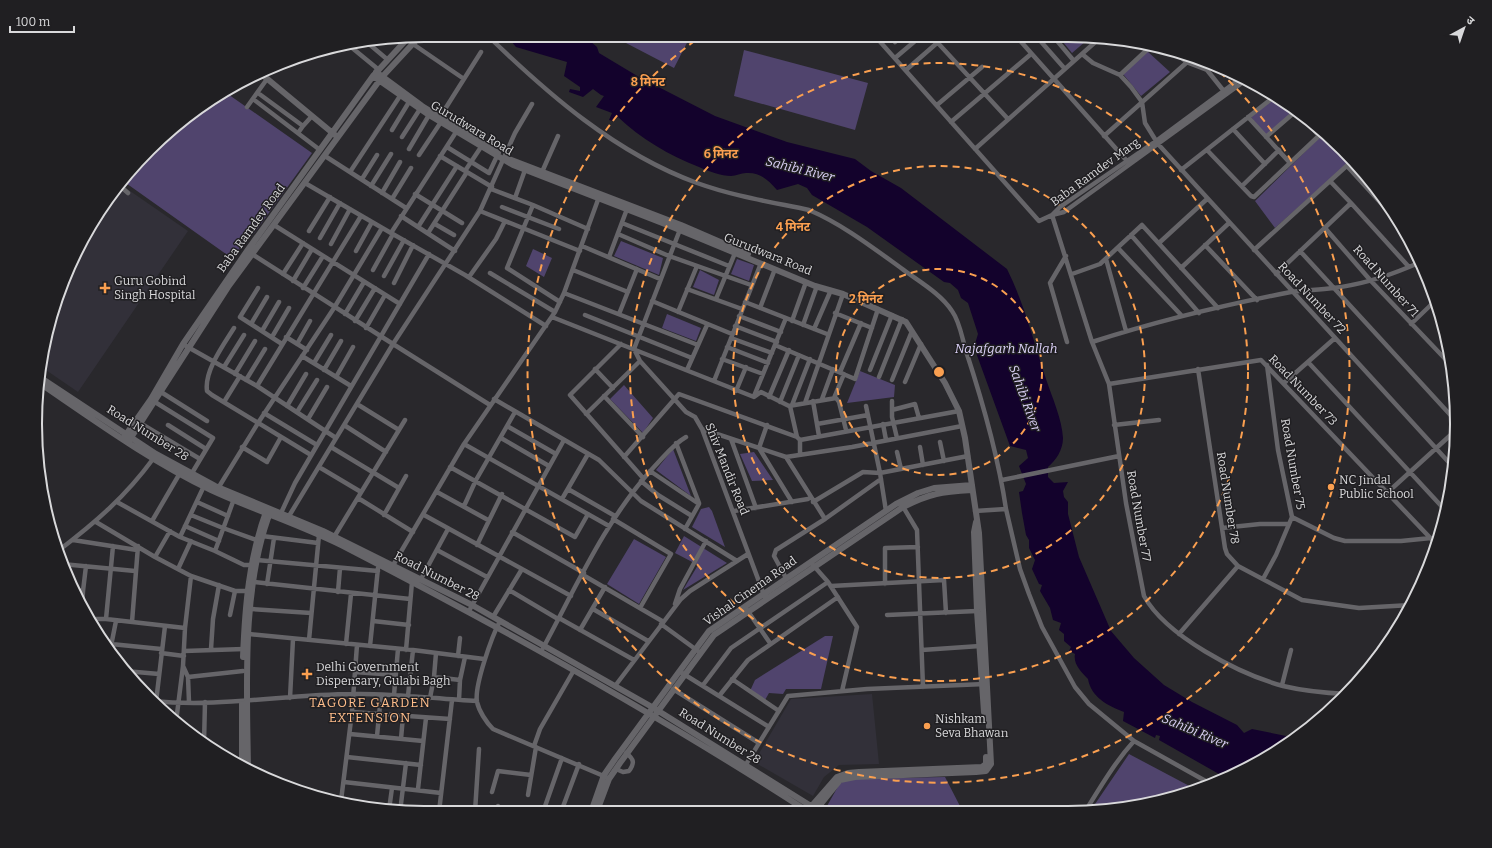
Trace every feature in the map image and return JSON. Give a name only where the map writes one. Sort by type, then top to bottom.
[{"type":"street","points":[[494,42],[539,84],[573,113],[635,152],[672,173],[708,187],[809,210],[820,215],[880,254],[936,294],[953,312],[959,327],[985,408],[1002,480],[1006,509],[1020,569],[1042,627],[1063,667],[1075,688],[1089,704],[1134,741],[1205,781]]},
{"type":"street","points":[[880,42],[1039,222],[1052,215]]},
{"type":"street","points":[[895,58],[914,42]]},
{"type":"street","points":[[906,70],[937,42],[1008,119]]},
{"type":"street","points":[[1021,42],[1127,161]]},
{"type":"street","points":[[1041,42],[1065,69]]},
{"type":"street","points":[[1058,42],[1074,60]]},
{"type":"street","name":"Baba Ramdev Road","points":[[127,438],[150,399],[186,345],[261,238],[320,150],[335,135],[376,73],[402,43]]},
{"type":"street","points":[[975,149],[1074,60],[1096,43]]},
{"type":"street","points":[[127,438],[155,402],[186,345],[252,254],[261,238],[274,225],[325,156],[335,135],[381,79],[413,44],[464,79]]},
{"type":"street","points":[[371,46],[388,60]]},
{"type":"street","points":[[352,48],[376,73]]},
{"type":"street","points":[[1120,75],[1147,50]]},
{"type":"street","points":[[419,155],[481,52]]},
{"type":"street","points":[[951,122],[1031,54]]},
{"type":"street","points":[[1082,54],[1093,63],[1120,75],[1142,102]]},
{"type":"street","points":[[1104,136],[1186,62],[1207,70],[1223,90]]},
{"type":"street","points":[[937,105],[982,67]]},
{"type":"street","name":"Gurudwara Road","points":[[376,73],[400,96],[429,115],[440,119]]},
{"type":"street","points":[[265,77],[335,135]]},
{"type":"street","points":[[247,107],[267,79]]},
{"type":"street","name":"Gurudwara Road","points":[[381,79],[440,119],[504,159],[525,170],[599,196],[627,209],[680,228],[735,253],[819,286]]},
{"type":"street","name":"Baba Ramdev Marg","points":[[1052,215],[1064,212],[1237,81]]},
{"type":"street","name":"Baba Ramdev Marg","points":[[1052,215],[1060,207],[1241,83]]},
{"type":"street","points":[[258,93],[304,126]]},
{"type":"street","points":[[350,172],[400,96]]},
{"type":"street","points":[[253,100],[320,150]]},
{"type":"street","points":[[1181,170],[1270,100]]},
{"type":"street","points":[[392,130],[409,102]]},
{"type":"street","name":"Road Number 72","points":[[1142,102],[1145,123],[1157,142],[1207,199],[1448,462]]},
{"type":"street","points":[[289,516],[393,344],[455,252],[480,211],[504,159],[514,133],[532,104]]},
{"type":"street","points":[[402,137],[420,109]]},
{"type":"street","points":[[409,148],[429,115]]},
{"type":"street","points":[[1266,137],[1292,115]]},
{"type":"street","points":[[298,133],[312,116]]},
{"type":"street","points":[[1248,117],[1290,163]]},
{"type":"street","points":[[1233,129],[1265,164]]},
{"type":"street","points":[[373,270],[401,216],[458,130]]},
{"type":"street","name":"Gurudwara Road","points":[[458,130],[480,147],[497,156],[542,172],[807,278],[819,286]]},
{"type":"street","points":[[542,172],[558,136]]},
{"type":"street","points":[[1207,150],[1250,196],[1256,196],[1319,136]]},
{"type":"street","points":[[447,146],[489,173],[497,156]]},
{"type":"street","points":[[428,234],[480,147]]},
{"type":"street","points":[[1242,186],[1279,150]]},
{"type":"street","points":[[371,186],[391,154]]},
{"type":"street","points":[[362,180],[377,155]]},
{"type":"street","points":[[325,156],[406,208]]},
{"type":"street","points":[[440,156],[491,188],[588,229]]},
{"type":"street","points":[[382,193],[400,162]]},
{"type":"street","points":[[418,227],[457,166]]},
{"type":"street","points":[[1254,250],[1347,166],[1375,197]]},
{"type":"street","points":[[392,199],[411,168]]},
{"type":"street","points":[[515,198],[525,170]]},
{"type":"street","points":[[1330,181],[1409,267]]},
{"type":"street","points":[[305,183],[447,264],[546,326]]},
{"type":"street","points":[[123,189],[128,193]]},
{"type":"street","points":[[415,194],[462,223]]},
{"type":"street","points":[[392,568],[464,444],[555,312],[573,270],[599,196]]},
{"type":"street","points":[[309,231],[330,197]]},
{"type":"street","points":[[1159,243],[1207,199]]},
{"type":"street","points":[[320,238],[340,203]]},
{"type":"street","points":[[1276,274],[1351,203]]},
{"type":"street","points":[[533,206],[507,268],[560,302]]},
{"type":"street","points":[[502,207],[559,229]]},
{"type":"street","points":[[331,244],[350,209]]},
{"type":"street","points":[[609,258],[627,209]]},
{"type":"street","points":[[480,211],[524,229],[609,258],[660,279]]},
{"type":"street","name":"Road Number 77","points":[[1052,215],[1072,274],[1092,342],[1108,384],[1118,456],[1144,596],[1156,613],[1179,634],[1220,661],[1282,685],[1326,693],[1338,694]]},
{"type":"street","points":[[257,386],[362,216]]},
{"type":"street","points":[[401,216],[455,252]]},
{"type":"street","points":[[469,278],[496,239],[504,221]]},
{"type":"street","points":[[356,251],[372,222]]},
{"type":"street","points":[[622,223],[729,266]]},
{"type":"street","points":[[1181,268],[1229,223]]},
{"type":"street","points":[[434,224],[454,235]]},
{"type":"street","points":[[274,225],[400,304]]},
{"type":"street","points":[[1072,274],[1100,264],[1142,225],[1218,308]]},
{"type":"street","points":[[217,490],[242,447],[334,308],[382,228]]},
{"type":"street","points":[[634,349],[680,228]]},
{"type":"street","name":"Road Number 71","points":[[1325,228],[1411,324],[1443,352]]},
{"type":"street","points":[[618,234],[669,256],[751,285]]},
{"type":"street","points":[[1131,235],[1199,313]]},
{"type":"street","points":[[384,276],[404,240]]},
{"type":"street","points":[[283,274],[303,244]]},
{"type":"street","points":[[394,283],[414,245]]},
{"type":"street","points":[[1205,245],[1256,300]]},
{"type":"street","points":[[1118,248],[1182,316]]},
{"type":"street","points":[[293,281],[312,249]]},
{"type":"street","points":[[1300,251],[1450,413]]},
{"type":"street","points":[[716,299],[735,253]]},
{"type":"street","points":[[252,254],[334,308],[490,405]]},
{"type":"street","points":[[280,513],[311,455],[429,254]]},
{"type":"street","points":[[303,288],[323,256]]},
{"type":"street","points":[[1066,256],[1050,283],[1067,342]]},
{"type":"street","points":[[1106,259],[1126,331]]},
{"type":"street","points":[[714,382],[751,285],[761,263]]},
{"type":"street","points":[[1092,342],[1126,331],[1218,308],[1292,292],[1335,288],[1371,281],[1415,264]]},
{"type":"street","points":[[678,312],[697,266]]},
{"type":"street","points":[[619,314],[637,269]]},
{"type":"street","points":[[760,308],[775,269]]},
{"type":"street","points":[[573,270],[628,292]]},
{"type":"street","points":[[490,272],[555,312]]},
{"type":"street","points":[[344,314],[364,282]]},
{"type":"street","points":[[792,321],[806,282]]},
{"type":"street","points":[[803,325],[819,286],[843,294],[902,319],[921,344],[945,383],[958,411],[968,456],[979,533],[989,768],[986,771],[907,772],[843,777],[817,806]]},
{"type":"street","points":[[258,288],[240,317],[282,344]]},
{"type":"street","points":[[355,321],[375,288]]},
{"type":"street","points":[[688,289],[742,309]]},
{"type":"street","points":[[814,329],[831,290]]},
{"type":"street","points":[[564,293],[698,345]]},
{"type":"street","points":[[805,403],[827,334],[843,294]]},
{"type":"street","points":[[366,328],[386,295]]},
{"type":"street","points":[[251,324],[267,297]]},
{"type":"street","points":[[652,301],[772,353]]},
{"type":"street","points":[[262,331],[279,302]]},
{"type":"street","points":[[745,302],[827,334]]},
{"type":"street","points":[[1411,324],[1431,305]]},
{"type":"street","points":[[272,337],[289,308]]},
{"type":"street","points":[[735,326],[855,379],[878,309]]},
{"type":"street","points":[[835,313],[872,328]]},
{"type":"street","points":[[585,315],[692,358]]},
{"type":"street","points":[[870,370],[892,315]]},
{"type":"street","points":[[552,316],[754,397]]},
{"type":"street","points":[[740,316],[781,332]]},
{"type":"street","points":[[754,397],[786,318]]},
{"type":"street","points":[[879,377],[902,319]]},
{"type":"street","points":[[297,344],[310,321]]},
{"type":"street","points":[[834,398],[861,323]]},
{"type":"street","points":[[687,370],[706,325]]},
{"type":"street","points":[[234,328],[214,361],[208,380],[207,391],[311,455]]},
{"type":"street","points":[[892,380],[912,331]]},
{"type":"street","points":[[224,367],[244,335]]},
{"type":"street","points":[[314,363],[331,335]]},
{"type":"street","points":[[286,337],[307,350]]},
{"type":"street","points":[[1284,383],[1335,338]]},
{"type":"street","points":[[224,402],[255,341]]},
{"type":"street","points":[[324,370],[342,341]]},
{"type":"street","points":[[621,344],[570,395],[642,479],[658,495],[692,516]]},
{"type":"street","points":[[905,382],[921,344]]},
{"type":"street","points":[[186,345],[257,386],[336,438]]},
{"type":"street","points":[[727,347],[768,363]]},
{"type":"street","points":[[336,377],[353,348]]},
{"type":"street","points":[[246,380],[265,349]]},
{"type":"street","name":"Shiv Mandir Road","points":[[634,349],[640,361],[686,412],[694,416],[702,428],[765,596]]},
{"type":"street","points":[[770,397],[789,350]]},
{"type":"street","points":[[780,402],[799,354]]},
{"type":"street","points":[[302,356],[351,386]]},
{"type":"street","points":[[722,359],[763,374]]},
{"type":"street","points":[[800,454],[791,406],[810,359]]},
{"type":"street","name":"Road Number 73","points":[[1108,384],[1259,360],[1267,365],[1431,538]]},
{"type":"street","points":[[586,414],[640,361]]},
{"type":"street","points":[[1308,362],[1355,410],[1441,506]]},
{"type":"street","name":"Road Number 75","points":[[1267,365],[1278,450],[1292,517],[1334,538],[1345,541],[1401,541],[1431,538]]},
{"type":"street","points":[[736,391],[746,367]]},
{"type":"street","points":[[596,369],[613,388]]},
{"type":"street","points":[[822,399],[833,369]]},
{"type":"street","name":"Road Number 78","points":[[1198,369],[1222,528],[1228,554],[1238,566],[1302,600],[1359,608],[1404,605]]},
{"type":"street","points":[[287,406],[306,374]]},
{"type":"street","points":[[298,412],[317,380]]},
{"type":"street","name":"Road Number 28","points":[[44,381],[127,438],[153,459],[204,486],[269,510],[378,564],[421,579],[472,605],[493,617],[498,623]]},
{"type":"street","name":"Road Number 28","points":[[44,386],[127,438],[192,473],[217,490],[234,499],[289,516],[334,536],[392,568],[412,582],[469,611],[498,623],[542,648],[616,686],[652,711],[806,806]]},
{"type":"street","points":[[308,419],[327,387]]},
{"type":"street","points":[[161,392],[207,421]]},
{"type":"street","points":[[754,397],[761,392],[791,406],[822,399],[834,398],[838,400],[846,430]]},
{"type":"street","points":[[624,457],[679,394],[767,425],[798,438],[819,436],[958,411]]},
{"type":"street","points":[[604,396],[643,437]]},
{"type":"street","points":[[494,399],[605,464],[631,492],[737,561]]},
{"type":"street","points":[[892,400],[892,410],[897,438]]},
{"type":"street","points":[[813,401],[819,436]]},
{"type":"street","points":[[155,402],[213,438],[192,473]]},
{"type":"street","points":[[357,404],[399,430]]},
{"type":"street","points":[[892,410],[915,404],[918,418]]},
{"type":"street","points":[[866,406],[886,510]]},
{"type":"street","points":[[464,506],[476,480],[515,412]]},
{"type":"street","points":[[264,413],[317,445]]},
{"type":"street","points":[[816,424],[868,415]]},
{"type":"street","points":[[334,536],[405,420]]},
{"type":"street","points":[[1114,425],[1159,420]]},
{"type":"street","points":[[140,423],[200,459]]},
{"type":"street","points":[[883,424],[886,440]]},
{"type":"street","points":[[168,425],[206,449]]},
{"type":"street","points":[[344,425],[386,452]]},
{"type":"street","points":[[759,448],[767,425]]},
{"type":"street","points":[[507,426],[556,454]]},
{"type":"street","points":[[702,428],[786,457],[873,443],[962,426]]},
{"type":"street","points":[[1388,493],[1450,436]]},
{"type":"street","points":[[242,447],[267,462],[281,437]]},
{"type":"street","points":[[542,648],[614,517],[631,492],[676,443],[686,437]]},
{"type":"street","points":[[500,438],[549,466]]},
{"type":"street","points":[[732,439],[756,508]]},
{"type":"street","points":[[469,611],[498,556],[564,440]]},
{"type":"street","points":[[940,442],[944,461]]},
{"type":"street","points":[[676,443],[699,504]]},
{"type":"street","points":[[464,444],[609,526]]},
{"type":"street","points":[[331,447],[399,488]]},
{"type":"street","points":[[920,447],[923,465]]},
{"type":"street","points":[[759,448],[792,502]]},
{"type":"street","points":[[897,452],[902,469]]},
{"type":"street","points":[[562,499],[588,454]]},
{"type":"street","points":[[734,512],[811,500],[863,472],[880,473],[968,456]]},
{"type":"street","points":[[1002,480],[1081,465],[1118,456]]},
{"type":"street","points":[[786,457],[811,500],[825,519]]},
{"type":"street","points":[[62,548],[96,522],[117,502],[134,485],[153,459]]},
{"type":"street","points":[[450,466],[502,494],[575,537],[588,514]]},
{"type":"street","points":[[319,467],[361,492]]},
{"type":"street","points":[[650,471],[699,504]]},
{"type":"street","points":[[152,521],[180,473]]},
{"type":"street","points":[[384,515],[406,476]]},
{"type":"street","points":[[786,578],[774,556],[776,550],[825,519],[881,479]]},
{"type":"street","points":[[180,537],[204,486]]},
{"type":"street","name":"Vishal Cinema Road","points":[[765,596],[786,578],[812,564],[886,510],[938,492],[972,487]]},
{"type":"street","points":[[568,489],[671,554],[640,608]]},
{"type":"street","points":[[437,492],[488,520]]},
{"type":"street","points":[[477,545],[502,494]]},
{"type":"street","points":[[358,498],[413,532]]},
{"type":"street","points":[[215,551],[234,499]]},
{"type":"street","points":[[117,502],[180,537],[215,551],[244,565],[250,565]]},
{"type":"street","points":[[196,502],[228,516]]},
{"type":"street","points":[[685,528],[699,504]]},
{"type":"street","points":[[902,504],[917,530],[923,687]]},
{"type":"street","name":"Vishal Cinema Road","points":[[594,806],[607,777],[652,711],[698,651],[709,631],[765,596],[902,504]]},
{"type":"street","points":[[975,511],[1006,509]]},
{"type":"street","points":[[248,763],[243,671],[247,591],[250,565],[269,510]]},
{"type":"street","points":[[191,515],[223,528],[259,538],[274,538],[318,543]]},
{"type":"street","points":[[424,515],[571,596]]},
{"type":"street","points":[[1263,579],[1288,530],[1288,524],[1292,517]]},
{"type":"street","points":[[976,520],[974,532],[977,611],[985,684]]},
{"type":"street","points":[[96,522],[138,548],[191,576],[235,590],[247,591]]},
{"type":"street","points":[[1222,528],[1260,524],[1288,524]]},
{"type":"street","points":[[185,526],[219,541]]},
{"type":"street","points":[[421,579],[448,529]]},
{"type":"street","points":[[155,557],[170,531]]},
{"type":"street","points":[[512,532],[640,608],[698,651]]},
{"type":"street","points":[[308,640],[319,535]]},
{"type":"street","points":[[242,760],[244,702],[249,634],[259,538]]},
{"type":"street","points":[[267,584],[274,538]]},
{"type":"street","points":[[73,540],[138,548]]},
{"type":"street","points":[[178,569],[191,541]]},
{"type":"street","points":[[675,606],[680,589],[706,541]]},
{"type":"street","points":[[106,619],[113,546]]},
{"type":"street","points":[[885,584],[885,548],[918,547]]},
{"type":"street","points":[[132,622],[138,548]]},
{"type":"street","points":[[437,550],[487,577]]},
{"type":"street","points":[[616,686],[675,606],[690,591],[748,554]]},
{"type":"street","points":[[257,560],[378,571]]},
{"type":"street","points":[[370,646],[376,597],[378,564]]},
{"type":"street","points":[[812,564],[829,584],[857,627],[842,692]]},
{"type":"street","points":[[69,565],[135,571]]},
{"type":"street","points":[[83,596],[86,566]]},
{"type":"street","points":[[1179,634],[1238,566]]},
{"type":"street","points":[[338,592],[340,568]]},
{"type":"street","points":[[493,617],[522,569]]},
{"type":"street","points":[[177,715],[183,666],[185,628],[191,576]]},
{"type":"street","points":[[703,686],[727,651],[829,584],[885,584],[944,580],[946,613]]},
{"type":"street","points":[[254,582],[410,600]]},
{"type":"street","points":[[406,650],[412,582]]},
{"type":"street","points":[[211,649],[213,619],[218,585]]},
{"type":"street","points":[[580,630],[606,587]]},
{"type":"street","points":[[230,615],[235,590]]},
{"type":"street","points":[[509,590],[634,660]]},
{"type":"street","points":[[346,644],[351,594]]},
{"type":"street","points":[[719,696],[743,665],[770,643],[838,597]]},
{"type":"street","points":[[746,608],[770,643]]},
{"type":"street","points":[[251,609],[311,613]]},
{"type":"street","points":[[592,609],[648,641]]},
{"type":"street","points":[[886,615],[977,611]]},
{"type":"street","points":[[95,619],[185,628]]},
{"type":"street","points":[[111,643],[116,621]]},
{"type":"street","points":[[373,621],[409,625]]},
{"type":"street","points":[[498,623],[484,659],[477,701],[487,723],[493,729],[607,777]]},
{"type":"street","points":[[155,695],[165,626]]},
{"type":"street","points":[[249,634],[413,650],[484,659]]},
{"type":"street","points":[[458,656],[460,638]]},
{"type":"street","points":[[290,698],[293,639]]},
{"type":"street","points":[[112,644],[184,656]]},
{"type":"street","points":[[342,797],[350,734],[357,645]]},
{"type":"street","points":[[922,650],[980,646]]},
{"type":"street","name":"Road Number 28","points":[[542,648],[574,670],[652,711],[745,766],[807,806]]},
{"type":"street","points":[[184,651],[244,649]]},
{"type":"street","points":[[394,695],[398,649]]},
{"type":"street","points":[[408,696],[413,650]]},
{"type":"street","points":[[1282,685],[1292,650]]},
{"type":"street","points":[[430,698],[436,653]]},
{"type":"street","points":[[459,700],[460,680],[465,657]]},
{"type":"street","points":[[183,666],[188,676],[190,702]]},
{"type":"street","points":[[528,795],[535,746],[540,729],[574,670]]},
{"type":"street","points":[[188,676],[243,671]]},
{"type":"street","points":[[133,672],[159,674]]},
{"type":"street","points":[[355,672],[395,675]]},
{"type":"street","points":[[682,672],[769,728]]},
{"type":"street","name":"Vishal Cinema Road","points":[[600,806],[607,777],[616,769],[652,711],[673,689],[682,672]]},
{"type":"street","points":[[434,677],[460,680]]},
{"type":"street","points":[[732,679],[779,711]]},
{"type":"street","points":[[745,766],[788,696],[985,684]]},
{"type":"street","points":[[673,689],[760,743]]},
{"type":"street","points":[[162,702],[244,702],[354,694],[394,695],[477,701]]},
{"type":"street","points":[[377,736],[381,695]]},
{"type":"street","points":[[440,806],[452,700]]},
{"type":"street","points":[[204,736],[205,702]]},
{"type":"street","points":[[352,712],[450,719]]},
{"type":"street","points":[[401,739],[403,716]]},
{"type":"street","points":[[418,789],[426,718]]},
{"type":"street","points":[[350,734],[423,741]]},
{"type":"street","points":[[1089,805],[1104,779],[1134,741]]},
{"type":"street","points":[[475,806],[479,749]]},
{"type":"street","points":[[616,769],[623,772],[629,771],[634,762],[626,753]]},
{"type":"street","points":[[347,757],[421,765]]},
{"type":"street","points":[[545,806],[562,758]]},
{"type":"street","points":[[401,805],[406,764]]},
{"type":"street","points":[[563,806],[579,764]]},
{"type":"street","points":[[492,792],[498,771],[531,775]]},
{"type":"street","points":[[344,782],[392,788],[418,789],[441,793]]},
{"type":"street","points":[[390,804],[392,788]]},
{"type":"shaded area","points":[[626,42],[687,42],[674,68]]},
{"type":"shaded area","points":[[1063,42],[1084,43],[1072,53]]},
{"type":"shaded area","points":[[744,50],[868,83],[855,130],[734,96]]},
{"type":"shaded area","points":[[1147,51],[1170,72],[1141,96],[1123,74]]},
{"type":"shaded area","points":[[230,95],[312,153],[258,228],[233,259],[127,184],[154,154],[172,137],[191,121]]},
{"type":"shaded area","points":[[1271,101],[1292,115],[1266,137],[1251,117]]},
{"type":"shaded area","points":[[1320,137],[1347,164],[1275,228],[1255,201]]},
{"type":"shaded area","name":"Guru Gobind Singh Hospital","points":[[124,187],[188,231],[78,392],[46,370],[49,349],[62,301],[81,255],[106,212]]},
{"type":"shaded area","points":[[621,241],[663,258],[659,275],[614,256]]},
{"type":"shaded area","points":[[533,249],[552,258],[544,277],[526,266]]},
{"type":"shaded area","points":[[737,259],[754,265],[749,281],[731,274]]},
{"type":"shaded area","points":[[700,270],[719,280],[714,295],[693,287]]},
{"type":"shaded area","points":[[667,314],[701,328],[696,341],[662,328]]},
{"type":"shaded area","points":[[860,371],[895,385],[894,397],[847,403]]},
{"type":"shaded area","points":[[624,385],[653,418],[643,433],[610,399]]},
{"type":"shaded area","points":[[673,449],[691,496],[656,470]]},
{"type":"shaded area","points":[[754,452],[773,480],[752,481],[740,454]]},
{"type":"shaded area","points":[[709,507],[712,511],[725,547],[692,527],[701,509]]},
{"type":"shaded area","points":[[684,536],[727,563],[683,590],[698,565],[675,553]]},
{"type":"shaded area","points":[[634,539],[666,557],[639,604],[607,584]]},
{"type":"shaded area","points":[[825,636],[833,636],[821,689],[786,689],[783,694],[769,693],[765,700],[750,691],[755,680]]},
{"type":"shaded area","points":[[872,694],[879,764],[839,765],[824,777],[813,796],[754,762],[791,699]]},
{"type":"shaded area","points":[[1129,754],[1190,786],[1143,799],[1094,805]]},
{"type":"shaded area","points":[[945,777],[960,806],[827,806],[840,783],[848,779]]},
{"type":"water","name":"Najafgarh Nallah","points":[[512,42],[591,42],[597,47],[599,53],[639,77],[715,116],[787,142],[855,159],[871,171],[901,188],[1007,269],[1024,309],[1061,423],[1063,438],[1062,447],[1054,461],[1048,467],[1048,477],[1054,483],[1068,482],[1063,491],[1064,497],[1068,502],[1068,514],[1079,557],[1111,631],[1134,658],[1164,685],[1192,702],[1237,725],[1244,733],[1252,729],[1288,736],[1259,755],[1219,775],[1159,740],[1160,736],[1156,735],[1155,738],[1123,721],[1124,712],[1106,704],[1096,696],[1088,679],[1080,671],[1076,664],[1075,654],[1069,651],[1071,647],[1064,641],[1064,634],[1059,630],[1061,623],[1053,620],[1050,608],[1040,591],[1042,585],[1039,584],[1032,569],[1035,560],[1029,548],[1029,540],[1026,535],[1019,492],[1023,491],[1026,484],[1019,466],[1028,458],[1026,450],[1010,446],[974,347],[978,334],[968,303],[961,298],[958,290],[950,283],[944,282],[867,227],[812,195],[807,188],[798,184],[777,190],[760,175],[744,173],[735,176],[723,175],[710,172],[677,158],[656,146],[618,117],[613,121],[609,120],[612,113],[596,107],[604,96],[593,89],[583,97],[569,92],[570,89],[580,91],[580,87],[564,76],[567,62],[516,47]]},
{"type":"place","name":"Guru Gobind Singh Hospital","points":[[105,288]]},
{"type":"place","name":"NC Jindal Public School","points":[[1331,487]]},
{"type":"place","name":"Delhi Government Dispensary, Gulabi Bagh","points":[[307,674]]},
{"type":"place","name":"Nishkam Seva Bhawan","points":[[927,726]]},
{"type":"district","name":"TAGORE GARDEN EXTENSION","points":[[370,710]]},
{"type":"water label","name":"Sahibi River","points":[[800,169]]},
{"type":"water label","name":"Sahibi River","points":[[1025,398]]},
{"type":"water label","name":"Sahibi River","points":[[1195,731]]}]
